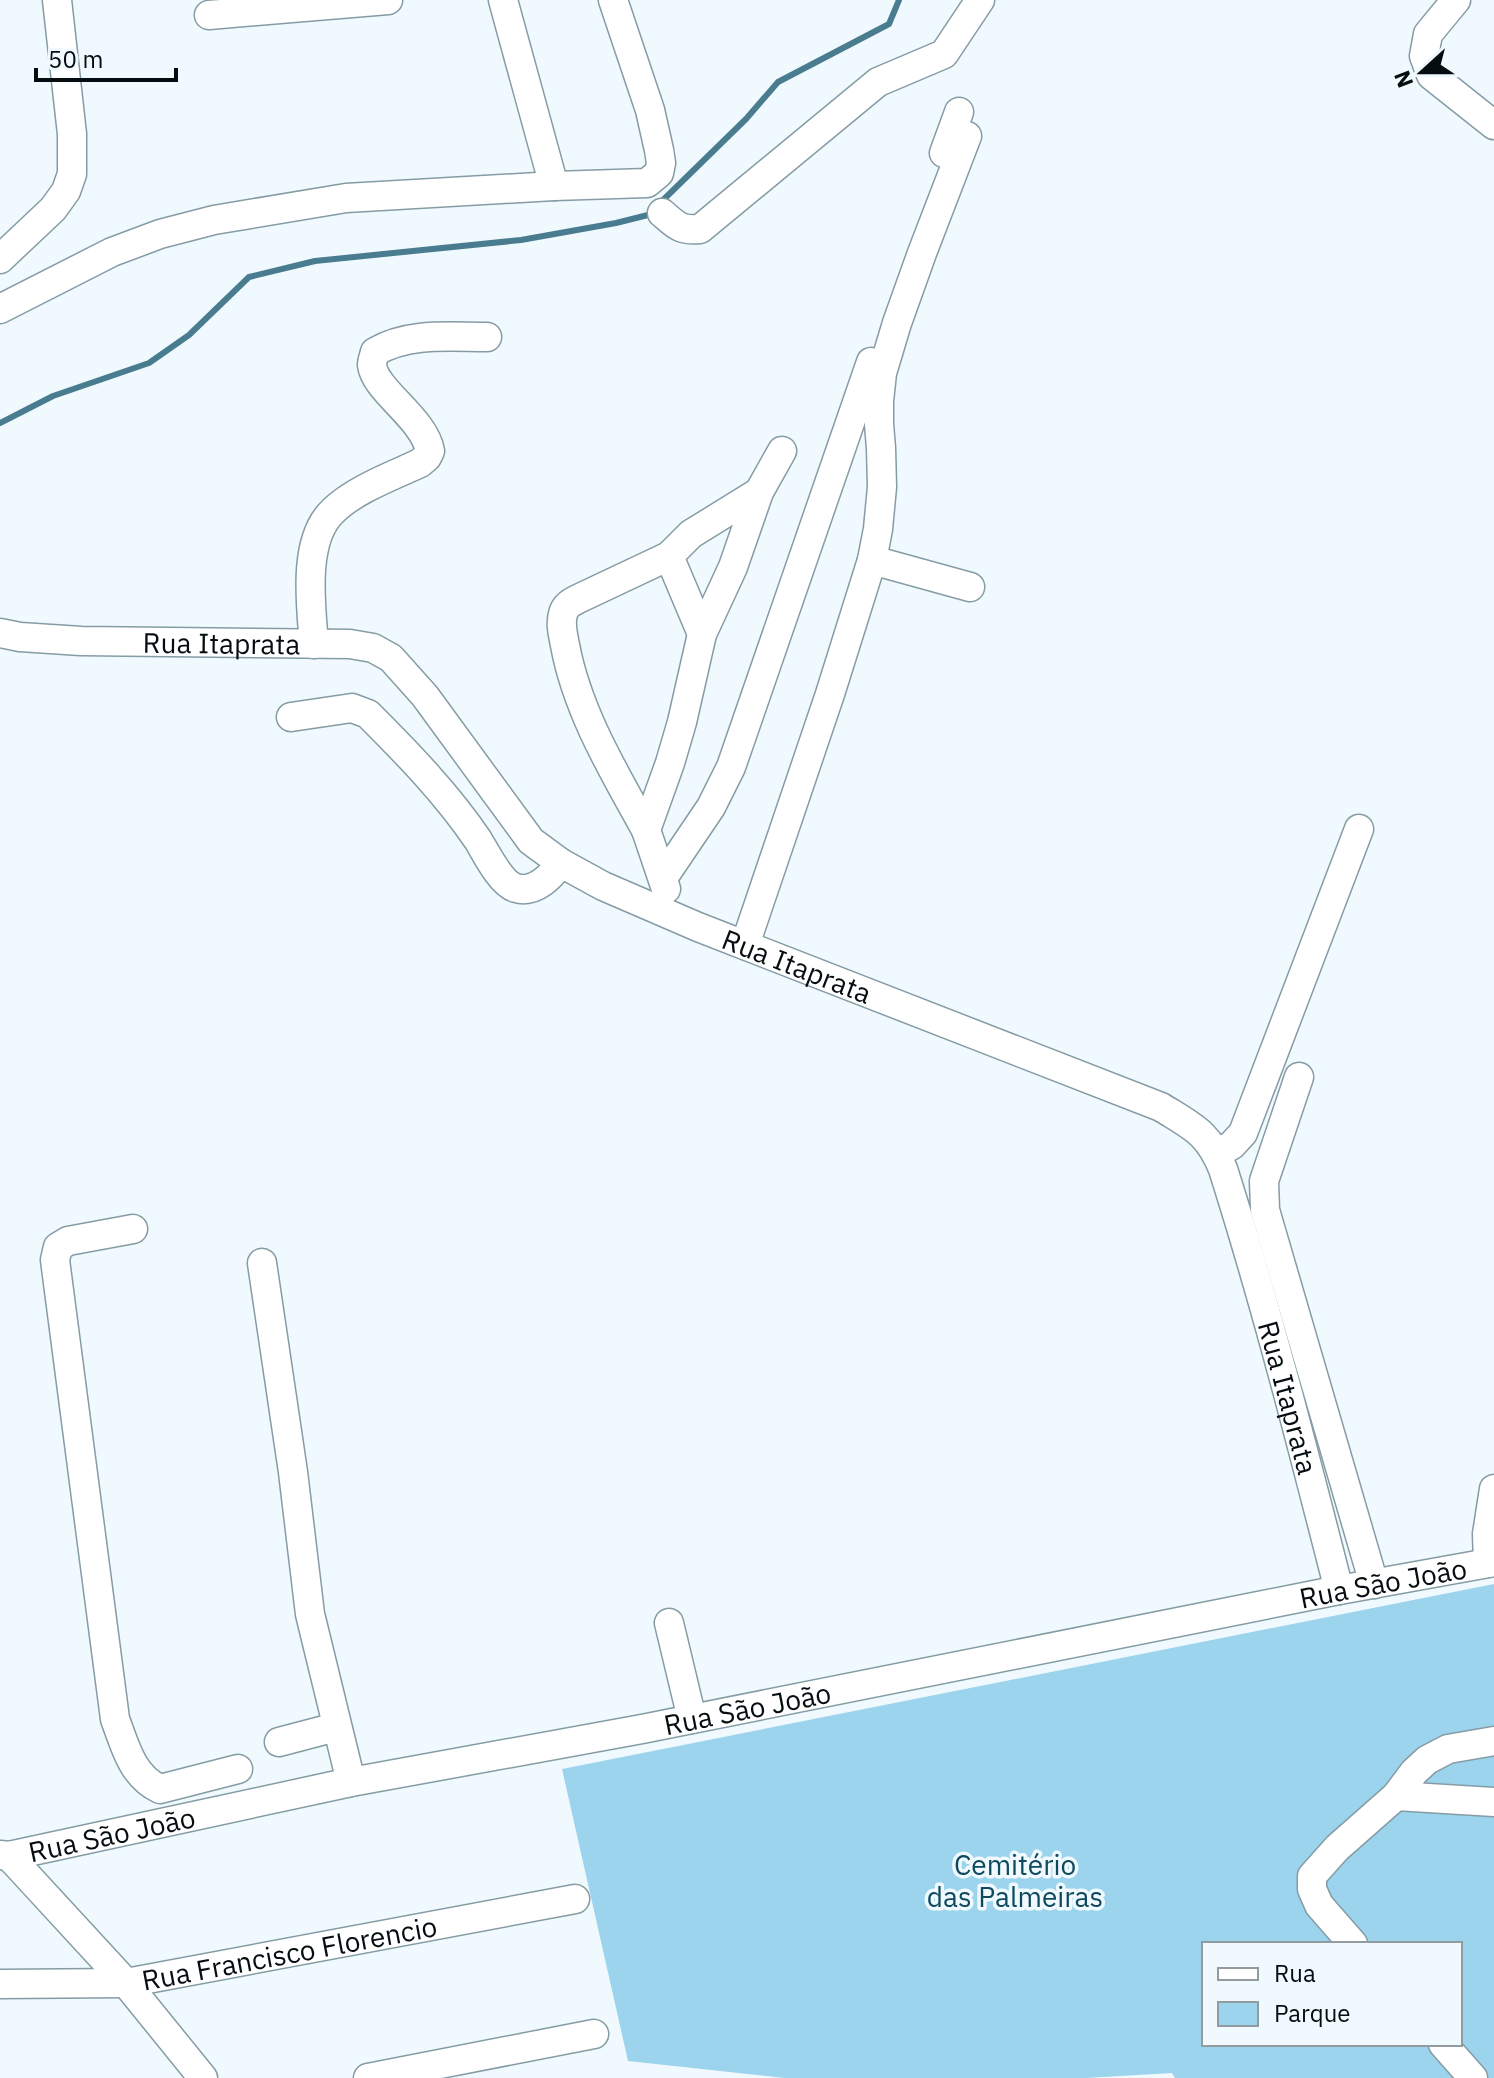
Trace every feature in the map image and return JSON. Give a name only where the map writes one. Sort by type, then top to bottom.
[{"type":"street","points":[[0,259],[53,209],[66,191],[72,174],[72,134],[57,0]]},
{"type":"street","points":[[209,15],[287,4],[388,0]]},
{"type":"street","points":[[503,0],[554,186]]},
{"type":"street","points":[[0,309],[112,252],[160,234],[214,220],[346,198],[647,183],[659,173],[659,150],[650,110],[613,0]]},
{"type":"street","points":[[662,213],[679,228],[700,229],[878,82],[944,54],[980,0]]},
{"type":"street","points":[[1456,0],[1428,34],[1424,56],[1431,75],[1494,125]]},
{"type":"street","points":[[663,878],[711,807],[731,767],[963,124],[882,373],[879,413],[882,487],[872,560],[745,945]]},
{"type":"street","points":[[314,644],[310,596],[313,554],[320,531],[331,513],[351,497],[420,463],[430,451],[423,433],[376,377],[372,363],[375,352],[387,345],[423,337],[487,337]]},
{"type":"street","points":[[646,830],[682,722],[702,634],[733,567],[759,492],[782,451]]},
{"type":"street","points":[[674,916],[646,830],[600,743],[568,664],[563,611],[580,598],[669,556],[691,534],[759,492]]},
{"type":"street","points":[[669,556],[702,634]]},
{"type":"street","points":[[872,560],[970,587]]},
{"type":"street","name":"Rua Itaprata","points":[[0,633],[81,641],[350,644],[373,648],[391,658],[425,696],[531,841],[561,863],[603,886],[745,945],[1161,1107],[1201,1132],[1217,1154],[1234,1202],[1273,1334],[1339,1590]]},
{"type":"street","points":[[291,717],[352,708],[368,714],[455,808],[504,880],[516,889],[532,888],[549,879],[561,863]]},
{"type":"street","points":[[1217,1154],[1232,1145],[1243,1133],[1359,829]]},
{"type":"street","points":[[1299,1077],[1264,1181],[1265,1210],[1374,1584]]},
{"type":"street","points":[[133,1229],[68,1241],[58,1247],[55,1260],[115,1719],[133,1765],[142,1778],[160,1789],[168,1822]]},
{"type":"street","points":[[262,1263],[310,1614],[351,1782]]},
{"type":"street","points":[[1491,1562],[1487,1534],[1494,1489]]},
{"type":"street","name":"Rua São João","points":[[4,1856],[351,1782],[692,1719],[1491,1562]]},
{"type":"street","points":[[669,1623],[692,1719]]},
{"type":"street","points":[[279,1742],[336,1727]]},
{"type":"street","points":[[1351,1942],[1319,1905],[1312,1889],[1312,1876],[1337,1848],[1396,1796],[1427,1760],[1448,1749],[1494,1741]]},
{"type":"street","points":[[160,1789],[238,1769]]},
{"type":"street","points":[[1396,1796],[1494,1802]]},
{"type":"street","points":[[4,1856],[126,1983],[203,2078]]},
{"type":"street","name":"Rua Francisco Florencio","points":[[0,1984],[126,1983],[575,1899]]},
{"type":"street","points":[[368,2078],[594,2034]]},
{"type":"street","points":[[1445,2046],[1473,2078]]},
{"type":"green space","name":"Cemitério das Palmeiras","points":[[1494,1584],[1494,2078],[1175,2078],[1172,2073],[1086,2078],[785,2078],[628,2061],[562,1769]]},
{"type":"waterway","points":[[660,203],[746,119],[778,82],[889,24],[899,0]]},
{"type":"waterway","points":[[0,423],[53,396],[149,363],[189,335],[249,277],[315,261],[521,240],[616,223],[648,215],[652,211]]}]
